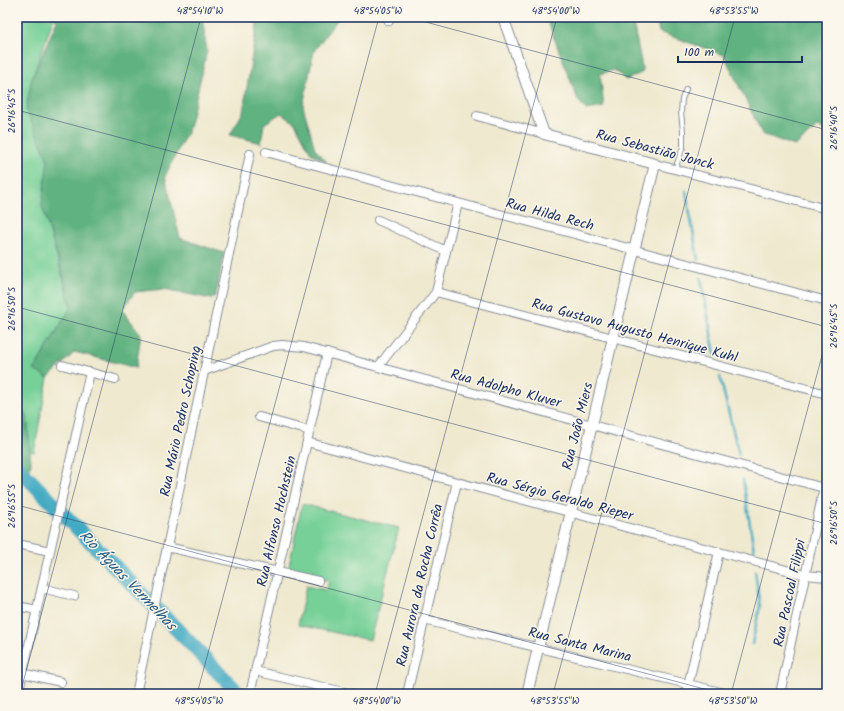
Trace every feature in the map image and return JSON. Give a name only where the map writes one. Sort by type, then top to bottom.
[{"type":"street","points":[[503,17],[544,134]]},
{"type":"street","name":"Rua Sebastião Jonck","points":[[477,116],[827,209]]},
{"type":"street","name":"Rua Hilda Rech","points":[[266,152],[827,301]]},
{"type":"street","name":"Rua Mário Pedro Schoping","points":[[136,694],[250,154]]},
{"type":"street","name":"Rua João Miers","points":[[527,694],[655,164]]},
{"type":"street","points":[[378,367],[436,292],[458,203]]},
{"type":"street","points":[[378,220],[446,251]]},
{"type":"street","name":"Rua Gustavo Augusto Henrique Kuhl","points":[[436,292],[827,394]]},
{"type":"street","name":"Rua Adolpho Kluver","points":[[204,370],[273,346],[292,345],[327,353],[824,488]]},
{"type":"street","name":"Rua Alfonso Hochstein","points":[[250,694],[327,353]]},
{"type":"street","points":[[62,365],[115,379]]},
{"type":"street","points":[[18,694],[20,673],[37,610],[90,372]]},
{"type":"street","points":[[259,417],[310,431]]},
{"type":"street","name":"Rua Sérgio Geraldo Rieper","points":[[307,442],[806,575],[827,577]]},
{"type":"street","name":"Rua Pascoal Filippi","points":[[780,694],[827,473]]},
{"type":"street","name":"Rua Aurora da Rocha Corrêa","points":[[407,694],[457,482]]},
{"type":"street","points":[[17,544],[50,551]]},
{"type":"street","points":[[167,547],[318,581]]},
{"type":"street","points":[[686,694],[719,552]]},
{"type":"street","points":[[42,588],[74,596]]},
{"type":"street","points":[[17,606],[37,610]]},
{"type":"street","name":"Rua Santa Marina","points":[[424,620],[729,694]]},
{"type":"street","points":[[255,670],[352,694]]},
{"type":"street","points":[[20,673],[61,682]]},
{"type":"lane","points":[[675,169],[683,147],[681,112],[682,99],[686,89]]},
{"type":"green space","points":[[17,17],[54,17],[32,78],[26,109],[48,160],[42,205],[71,307],[34,369],[48,378],[34,452],[30,451],[27,416],[17,403]]},
{"type":"green space","points":[[53,17],[202,17],[207,51],[189,128],[165,176],[180,238],[224,253],[216,295],[211,299],[164,289],[135,292],[122,310],[141,334],[136,368],[75,352],[48,378],[34,370],[71,307],[42,205],[48,160],[26,110],[32,78],[57,21]]},
{"type":"green space","points":[[258,17],[340,17],[314,51],[303,106],[315,149],[327,162],[311,153],[295,123],[281,113],[264,124],[261,143],[230,135],[243,112]]},
{"type":"green space","points":[[546,17],[632,17],[643,72],[626,80],[614,70],[600,74],[604,107],[586,110],[578,100]]},
{"type":"green space","points":[[656,17],[827,17],[827,131],[817,127],[795,146],[762,134],[724,55],[659,32]]},
{"type":"green space","points":[[17,403],[27,416],[31,463],[27,483],[17,473]]},
{"type":"green space","points":[[302,504],[399,528],[370,640],[298,625],[306,586],[326,590],[329,581],[288,570]]},
{"type":"waterway","points":[[686,191],[698,260]]},
{"type":"waterway","points":[[701,278],[715,355]]},
{"type":"waterway","points":[[720,377],[739,455]]},
{"type":"waterway","name":"Rio Águas Vermelhas","points":[[17,467],[239,694]]},
{"type":"waterway","points":[[743,480],[754,551]]},
{"type":"waterway","points":[[752,644],[760,606],[755,571]]}]
